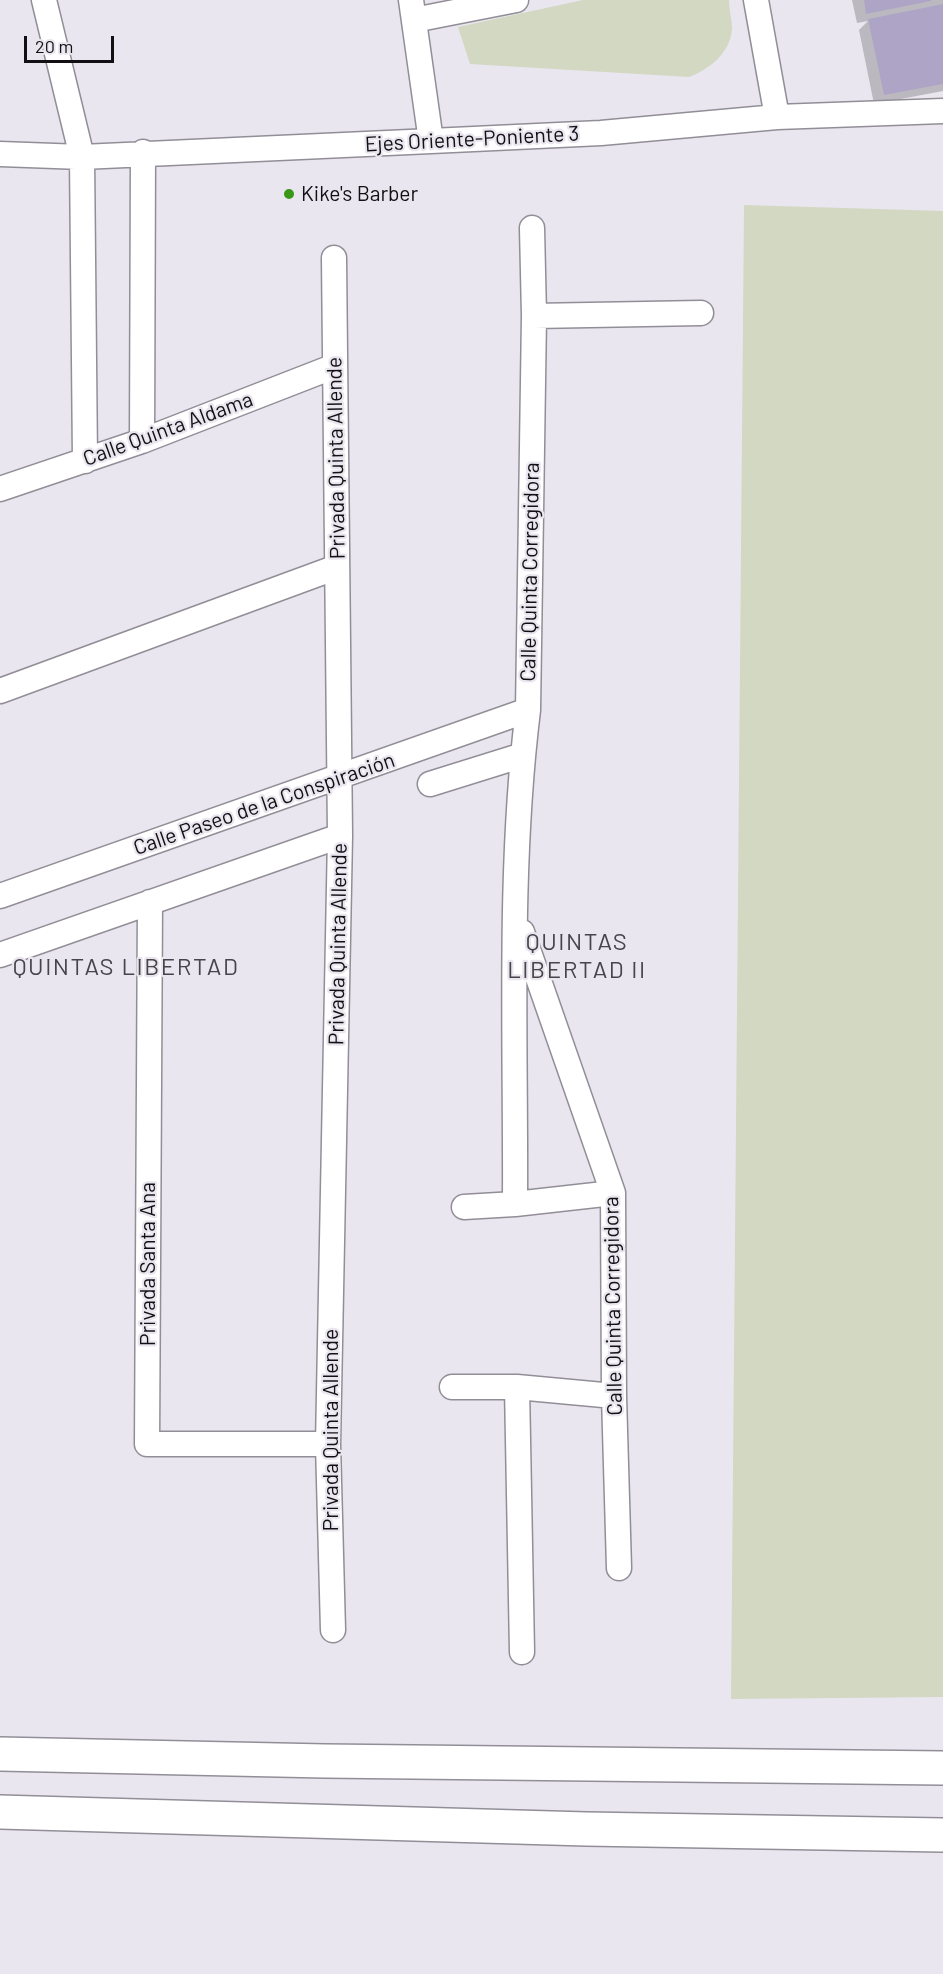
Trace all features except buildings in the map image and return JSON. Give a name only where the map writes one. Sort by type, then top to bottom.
[{"type":"main road","points":[[0,1754],[325,1761],[943,1768]]},
{"type":"main road","points":[[0,1812],[586,1829],[943,1835]]},
{"type":"street","points":[[44,0],[82,157],[85,461]]},
{"type":"street","points":[[431,141],[412,10],[516,0]]},
{"type":"street","points":[[756,0],[777,117]]},
{"type":"street","name":"Ejes Oriente-Poniente 3","points":[[0,154],[82,157],[143,152],[601,133],[777,117],[943,111]]},
{"type":"street","points":[[142,441],[143,152]]},
{"type":"street","name":"Calle Quinta Corregidora","points":[[515,1204],[517,915],[523,755],[528,710],[534,316],[532,228]]},
{"type":"street","name":"Privada Quinta Allende","points":[[333,1630],[328,1444],[340,836],[334,258]]},
{"type":"street","points":[[534,316],[701,313]]},
{"type":"street","name":"Calle Quinta Aldama","points":[[0,489],[142,441],[335,366]]},
{"type":"street","points":[[0,691],[337,567]]},
{"type":"street","name":"Calle Paseo de la Conspiración","points":[[0,896],[339,779],[528,710]]},
{"type":"street","points":[[430,784],[523,755]]},
{"type":"street","points":[[0,955],[340,836]]},
{"type":"street","name":"Privada Santa Ana","points":[[150,902],[147,1444],[328,1444]]},
{"type":"street","name":"Calle Quinta Corregidora","points":[[517,915],[613,1193],[614,1396],[619,1568]]},
{"type":"street","points":[[464,1207],[613,1193]]},
{"type":"street","points":[[452,1388],[517,1387],[614,1396]]},
{"type":"street","points":[[517,1387],[522,1652]]},
{"type":"green space","points":[[583,0],[729,0],[732,29],[730,38],[723,53],[711,65],[689,77],[470,64],[458,27]]},
{"type":"green space","points":[[744,205],[943,211],[943,1697],[731,1699]]},
{"type":"place","name":"Kike's Barber","points":[[289,194]]},
{"type":"district","name":"QUINTAS LIBERTAD II","points":[[577,956]]},
{"type":"district","name":"QUINTAS LIBERTAD","points":[[126,967]]}]
